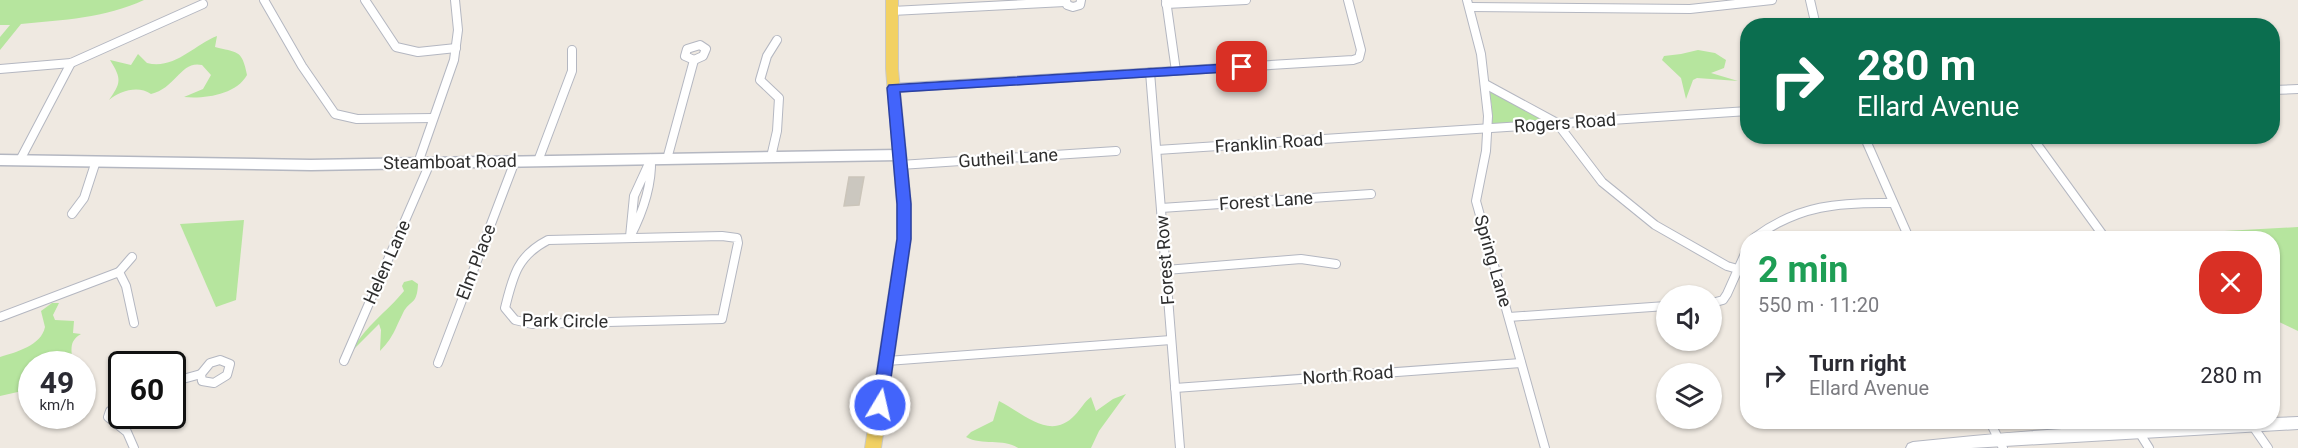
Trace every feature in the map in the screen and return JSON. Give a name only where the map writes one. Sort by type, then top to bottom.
[{"type":"main road","points":[[873,448],[904,239],[893,88],[892,6]]},
{"type":"main road","points":[[2280,424],[2298,423]]},
{"type":"main road","points":[[1913,448],[2001,444],[2174,429]]},
{"type":"street","points":[[264,0],[302,66],[335,114],[344,118],[357,119],[433,118]]},
{"type":"street","points":[[365,0],[396,47],[404,51],[417,52],[456,48]]},
{"type":"street","points":[[418,163],[456,48],[458,30],[455,0]]},
{"type":"street","points":[[892,6],[1065,1],[1067,5],[1073,7],[1080,5],[1081,0]]},
{"type":"street","points":[[1176,71],[1166,2],[1246,0]]},
{"type":"street","points":[[893,88],[1353,60],[1359,58],[1361,50],[1348,0]]},
{"type":"street","points":[[1469,4],[1690,9],[1772,0]]},
{"type":"street","points":[[1810,0],[1813,18]]},
{"type":"street","points":[[0,69],[71,63],[92,56],[203,4]]},
{"type":"street","name":"Spring Lane","points":[[1469,4],[1488,109],[1486,151],[1476,201],[1545,448]]},
{"type":"street","points":[[771,157],[777,131],[779,98],[760,80],[767,56],[777,40]]},
{"type":"street","points":[[537,161],[572,71],[573,50]]},
{"type":"street","points":[[667,159],[694,60]]},
{"type":"street","points":[[20,160],[71,63]]},
{"type":"street","name":"Forest Row","points":[[1150,72],[1180,448]]},
{"type":"street","points":[[1485,84],[1557,123],[1593,173],[1636,211],[1688,245],[1727,266],[1740,269]]},
{"type":"street","points":[[2280,90],[2298,89]]},
{"type":"street","name":"Rogers Road","points":[[1382,135],[1740,112]]},
{"type":"street","name":"Franklin Road","points":[[1157,150],[1382,135]]},
{"type":"street","points":[[1867,144],[1906,231]]},
{"type":"street","points":[[2037,144],[2101,231]]},
{"type":"street","name":"Gutheil Lane","points":[[900,160],[1116,151]]},
{"type":"street","name":"Steamboat Road","points":[[0,159],[311,165],[771,157],[900,160]]},
{"type":"street","points":[[630,237],[639,220],[649,186],[652,174],[651,159]]},
{"type":"street","points":[[72,214],[84,198],[96,161]]},
{"type":"street","name":"Elm Place","points":[[438,363],[514,161]]},
{"type":"street","name":"Helen Lane","points":[[344,361],[430,163]]},
{"type":"street","name":"Forest Lane","points":[[1161,208],[1371,194]]},
{"type":"street","points":[[1764,231],[1795,212],[1822,205],[1893,203]]},
{"type":"street","name":"Park Circle","points":[[722,236],[737,238],[738,249],[722,319],[531,324],[519,323],[508,317],[504,308],[511,285],[521,258],[534,246],[557,239],[630,237],[722,236]]},
{"type":"street","points":[[0,317],[119,272],[132,257]]},
{"type":"street","points":[[1166,270],[1301,260],[1336,264]]},
{"type":"street","points":[[119,272],[126,286],[134,323]]},
{"type":"street","points":[[1722,300],[1740,274]]},
{"type":"street","points":[[1509,317],[1656,307]]},
{"type":"street","points":[[887,361],[1171,340]]},
{"type":"street","name":"North Road","points":[[1174,388],[1521,363]]},
{"type":"street","points":[[186,378],[201,374]]},
{"type":"street","points":[[123,429],[127,432],[134,448]]},
{"type":"street","points":[[1994,429],[2001,444]]},
{"type":"street","points":[[2255,429],[2268,448]]},
{"type":"street","points":[[2139,432],[2149,448]]},
{"type":"green space","points":[[0,0],[144,0],[99,14],[21,24],[0,50],[0,37],[10,25],[0,25]]},
{"type":"green space","points":[[217,36],[215,47],[233,51],[243,60],[247,75],[235,87],[210,96],[184,97],[203,89],[211,75],[202,65],[195,65],[183,70],[160,91],[151,94],[146,91],[129,90],[109,100],[119,81],[110,60],[131,65],[138,54],[147,63],[166,63],[184,56]]},
{"type":"green space","points":[[1698,50],[1715,53],[1726,60],[1724,68],[1711,73],[1738,81],[1697,78],[1693,80],[1686,99],[1681,78],[1662,60],[1664,56]]},
{"type":"green space","points":[[1488,87],[1552,122],[1489,126],[1492,107]]},
{"type":"green space","points":[[244,220],[236,300],[216,307],[180,224]]},
{"type":"green space","points":[[2298,227],[2298,331],[2280,322],[2280,231],[2225,231]]},
{"type":"green space","points":[[412,280],[418,284],[416,296],[380,351],[379,324],[352,351],[370,327],[404,291],[402,286],[404,282]]},
{"type":"green space","points":[[52,303],[59,303],[53,315],[55,320],[74,321],[73,333],[81,334],[74,340],[72,351],[18,351],[18,392],[0,396],[0,357],[27,347],[39,339],[45,327],[41,311]]},
{"type":"green space","points":[[1126,394],[1099,431],[1091,448],[1018,448],[1006,443],[972,440],[966,437],[993,421],[999,401],[1037,423],[1056,426],[1066,423],[1091,397],[1096,411],[1113,399]]},
{"type":"building","points":[[849,177],[864,177],[859,205],[844,206]]},
{"type":"route","points":[[880,405],[904,239],[904,204],[893,88],[1242,67]]}]
